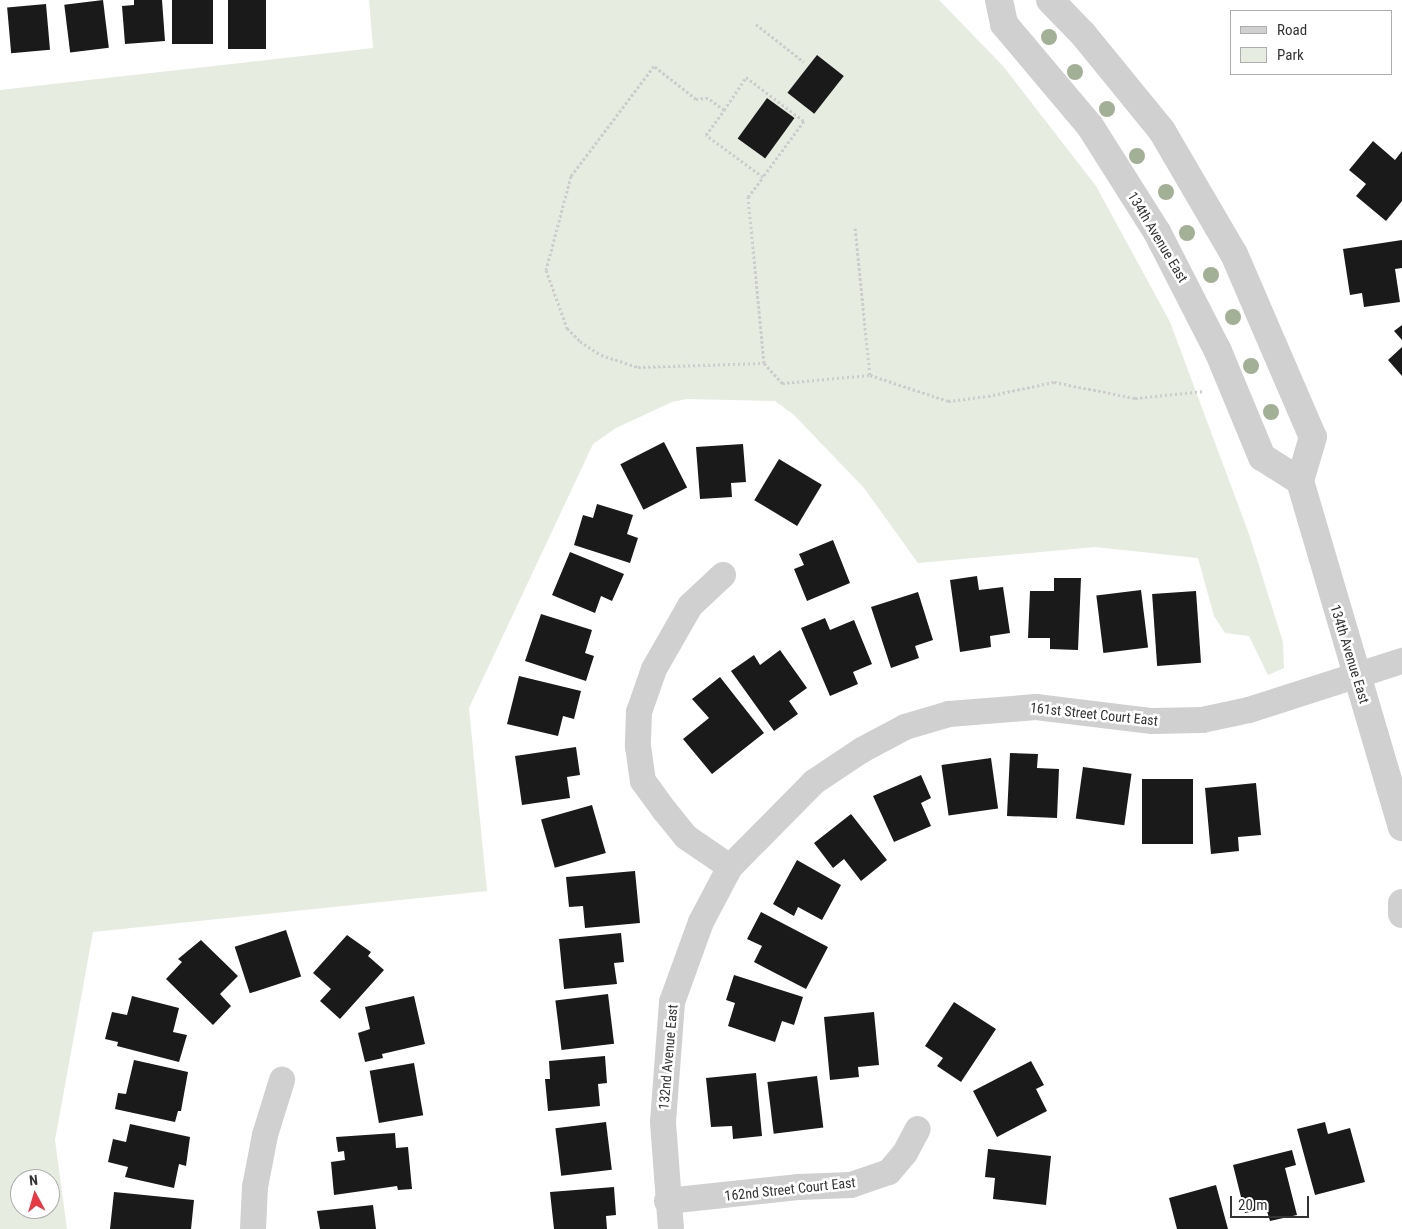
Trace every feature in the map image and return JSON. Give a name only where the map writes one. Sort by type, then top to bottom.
[{"type":"street","name":"134th Avenue East","points":[[999,0],[1004,24],[1090,126],[1157,232],[1218,351],[1262,457],[1300,481],[1402,827]]},
{"type":"street","points":[[1050,0],[1083,34],[1162,132],[1234,254],[1313,437],[1300,481]]},
{"type":"street","points":[[723,575],[690,606],[654,669],[639,712],[638,746],[643,780],[665,811],[686,837],[730,867]]},
{"type":"street","name":"161st Street Court East","points":[[730,867],[814,782],[862,750],[905,727],[940,717],[998,708],[1036,706],[1152,721],[1202,720],[1249,710],[1402,661]]},
{"type":"street","name":"132nd Avenue East","points":[[671,1229],[667,1201],[663,1122],[672,1002],[701,922],[730,867]]},
{"type":"street","points":[[1402,903],[1402,914]]},
{"type":"street","points":[[253,1229],[255,1187],[265,1135],[282,1080]]},
{"type":"street","name":"162nd Street Court East","points":[[667,1201],[799,1187],[851,1186],[889,1172],[905,1153],[918,1129]]},
{"type":"path","points":[[756,24],[804,62]]},
{"type":"path","points":[[724,110],[708,98],[696,99],[654,66],[571,176],[546,270],[567,328],[580,341],[601,355],[638,367],[764,363]]},
{"type":"path","points":[[763,177],[706,135],[746,77],[804,121],[763,177],[748,197],[764,363],[782,383],[870,375],[948,401],[988,396],[1054,382],[1135,398],[1180,395],[1212,389]]},
{"type":"path","points":[[855,228],[870,375]]},
{"type":"green space","points":[[369,0],[939,0],[1003,66],[1096,186],[1170,322],[1249,534],[1283,642],[1284,668],[1268,675],[1249,636],[1225,633],[1214,616],[1198,558],[1095,547],[918,563],[864,488],[794,415],[775,401],[687,399],[672,402],[616,428],[593,444],[469,708],[487,891],[93,932],[55,1140],[59,1169],[10,1169],[10,1219],[60,1219],[60,1177],[67,1229],[0,1229],[0,90],[373,48]]},
{"type":"building","points":[[103,0],[109,48],[70,52],[64,5]]},
{"type":"building","points":[[134,0],[162,0],[165,41],[125,44],[122,6],[134,5]]},
{"type":"building","points":[[172,0],[213,0],[213,44],[172,44]]},
{"type":"building","points":[[228,0],[266,0],[266,49],[228,49]]},
{"type":"building","points":[[46,4],[50,50],[11,53],[7,7]]},
{"type":"building","points":[[817,55],[844,76],[814,114],[787,93]]},
{"type":"building","points":[[767,98],[795,118],[765,158],[738,138]]},
{"type":"building","points":[[1373,141],[1395,160],[1402,151],[1402,201],[1386,221],[1356,196],[1366,184],[1349,170]]},
{"type":"building","points":[[1402,240],[1402,268],[1395,269],[1400,302],[1364,307],[1362,293],[1350,295],[1343,249]]},
{"type":"building","points":[[1402,325],[1402,340],[1394,331]]},
{"type":"building","points":[[1402,347],[1402,376],[1388,360]]},
{"type":"building","points":[[664,442],[687,487],[643,510],[620,464]]},
{"type":"building","points":[[743,444],[746,482],[731,483],[732,497],[700,499],[696,447]]},
{"type":"building","points":[[779,459],[822,485],[797,526],[754,500]]},
{"type":"building","points":[[597,504],[633,515],[627,534],[638,538],[630,563],[574,545],[583,515],[593,518]]},
{"type":"building","points":[[833,540],[850,583],[807,601],[794,569],[804,565],[799,554]]},
{"type":"building","points":[[570,552],[624,574],[612,601],[601,596],[595,613],[552,595]]},
{"type":"building","points":[[977,576],[979,590],[1003,587],[1010,633],[990,636],[991,647],[960,652],[950,580]]},
{"type":"building","points":[[1054,578],[1081,578],[1078,650],[1050,649],[1050,638],[1028,638],[1030,591],[1054,591]]},
{"type":"building","points":[[1141,590],[1148,648],[1103,653],[1096,595]]},
{"type":"building","points":[[1196,591],[1201,663],[1157,666],[1152,594]]},
{"type":"building","points":[[918,592],[933,640],[915,646],[919,658],[891,668],[871,607]]},
{"type":"building","points":[[541,614],[592,630],[585,653],[594,656],[586,681],[525,661]]},
{"type":"building","points":[[825,618],[830,630],[854,620],[872,664],[853,672],[858,684],[830,696],[801,628]]},
{"type":"building","points":[[780,650],[807,688],[789,701],[798,714],[774,731],[731,671],[754,655],[760,665]]},
{"type":"building","points":[[519,676],[581,691],[574,719],[563,716],[558,736],[507,724]]},
{"type":"building","points":[[720,677],[764,733],[712,774],[683,739],[709,718],[692,699]]},
{"type":"building","points":[[576,747],[580,775],[567,777],[570,798],[522,805],[515,756]]},
{"type":"building","points":[[1010,753],[1038,754],[1037,768],[1059,769],[1057,818],[1007,816]]},
{"type":"building","points":[[991,758],[998,809],[949,815],[941,765]]},
{"type":"building","points":[[1083,767],[1132,774],[1124,825],[1076,818]]},
{"type":"building","points":[[921,775],[931,798],[921,803],[931,826],[894,842],[873,796]]},
{"type":"building","points":[[1142,779],[1193,779],[1193,844],[1142,844]]},
{"type":"building","points":[[1256,783],[1261,835],[1238,837],[1239,851],[1211,854],[1205,788]]},
{"type":"building","points":[[592,805],[606,853],[555,868],[541,820]]},
{"type":"building","points":[[851,814],[887,860],[861,881],[844,859],[833,868],[814,843]]},
{"type":"building","points":[[797,860],[841,885],[822,920],[798,907],[794,916],[773,904]]},
{"type":"building","points":[[635,871],[640,923],[585,928],[583,906],[569,907],[566,877]]},
{"type":"building","points":[[761,912],[828,947],[806,989],[754,962],[762,946],[747,939]]},
{"type":"building","points":[[286,930],[301,977],[250,993],[235,947]]},
{"type":"building","points":[[621,933],[624,962],[614,963],[617,984],[564,989],[559,939]]},
{"type":"building","points":[[347,935],[371,952],[368,956],[384,970],[340,1019],[320,1001],[331,989],[313,973]]},
{"type":"building","points":[[201,940],[238,976],[220,994],[231,1006],[213,1025],[166,979],[182,962],[178,959]]},
{"type":"building","points":[[734,975],[803,997],[794,1025],[782,1021],[775,1042],[728,1026],[735,1003],[726,1000]]},
{"type":"building","points":[[608,994],[614,1044],[561,1050],[555,1000]]},
{"type":"building","points":[[132,996],[179,1008],[173,1032],[187,1035],[179,1062],[117,1046],[118,1042],[105,1039],[112,1012],[127,1015]]},
{"type":"building","points":[[414,996],[425,1044],[382,1054],[383,1058],[365,1062],[358,1033],[370,1029],[365,1007]]},
{"type":"building","points":[[954,1002],[996,1029],[961,1082],[937,1066],[943,1058],[925,1046]]},
{"type":"building","points":[[874,1012],[879,1065],[858,1067],[859,1077],[830,1080],[824,1017]]},
{"type":"building","points":[[605,1056],[607,1083],[598,1084],[600,1106],[548,1111],[545,1079],[550,1079],[549,1061]]},
{"type":"building","points":[[134,1060],[188,1072],[181,1111],[178,1111],[175,1122],[115,1109],[118,1093],[126,1094]]},
{"type":"building","points":[[1031,1061],[1044,1085],[1036,1089],[1047,1111],[997,1137],[973,1091]]},
{"type":"building","points":[[414,1063],[423,1115],[379,1123],[370,1071]]},
{"type":"building","points":[[756,1073],[762,1136],[733,1139],[732,1126],[711,1127],[706,1078]]},
{"type":"building","points":[[817,1076],[823,1128],[774,1134],[767,1082]]},
{"type":"building","points":[[606,1122],[612,1170],[561,1176],[555,1128]]},
{"type":"building","points":[[1325,1122],[1328,1134],[1350,1128],[1365,1182],[1315,1195],[1297,1129]]},
{"type":"building","points":[[130,1124],[190,1137],[186,1166],[179,1164],[174,1188],[125,1177],[128,1167],[108,1162],[113,1139],[126,1142]]},
{"type":"building","points":[[395,1133],[396,1148],[408,1147],[412,1189],[398,1190],[397,1186],[334,1195],[331,1162],[345,1160],[344,1151],[338,1152],[336,1137]]},
{"type":"building","points":[[988,1149],[1051,1156],[1046,1205],[993,1199],[995,1178],[985,1177]]},
{"type":"building","points":[[1292,1150],[1296,1165],[1285,1168],[1297,1215],[1270,1221],[1266,1208],[1245,1213],[1233,1165]]},
{"type":"building","points":[[1216,1185],[1228,1229],[1177,1229],[1169,1198]]},
{"type":"building","points":[[614,1187],[616,1215],[606,1216],[607,1229],[554,1229],[550,1192]]},
{"type":"building","points":[[114,1192],[194,1200],[191,1229],[110,1229]]},
{"type":"building","points":[[373,1205],[376,1229],[320,1229],[317,1211]]}]
